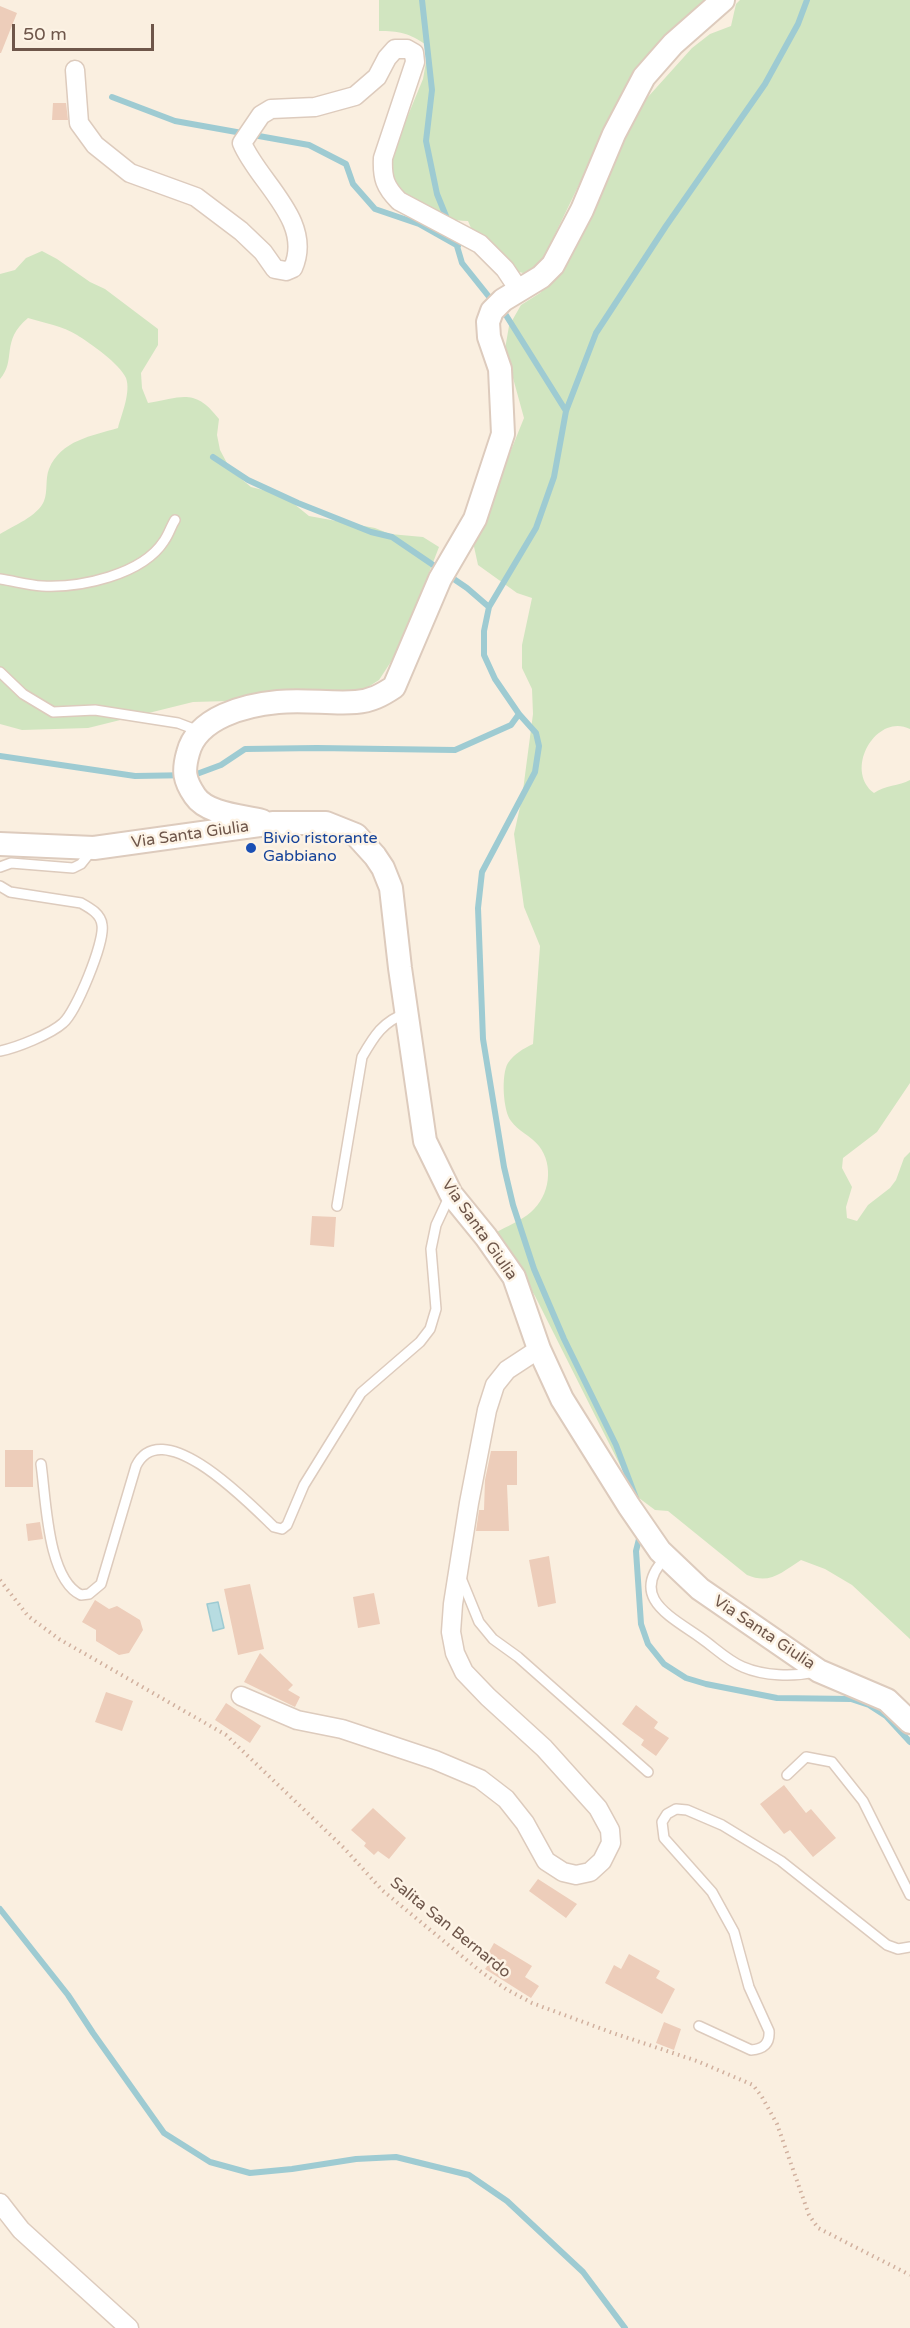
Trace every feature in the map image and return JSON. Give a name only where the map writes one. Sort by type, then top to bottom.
[{"type":"street","points":[[274,823],[211,808],[197,800],[185,781],[185,763],[190,744],[206,726],[231,711],[279,702],[357,702],[378,697],[394,687],[440,579],[475,519],[503,434],[500,369],[489,337],[488,322],[492,311],[503,300],[541,277],[553,265],[582,210],[614,134],[644,77],[673,44],[723,0]]},
{"type":"street","points":[[75,70],[79,123],[95,145],[130,173],[196,197],[241,231],[263,252],[275,269],[286,271],[293,268],[297,259],[297,243],[293,227],[283,202],[253,163],[242,142],[261,115],[271,109],[315,107],[355,96],[377,77],[387,58],[395,50],[407,49],[414,53],[415,62],[383,158],[382,174],[390,192],[399,201],[480,244],[505,268],[519,290]]},
{"type":"street","name":"Via Santa Giulia","points":[[0,844],[94,848],[274,823],[326,823],[356,836],[375,856],[391,888],[425,1141],[451,1194],[486,1237],[514,1277],[539,1349],[562,1399],[629,1506],[666,1557],[700,1589],[819,1671],[887,1700],[910,1722]]},
{"type":"street","points":[[241,1696],[297,1720],[342,1729],[435,1760],[480,1779],[506,1799],[525,1823],[546,1861],[563,1872],[576,1875],[590,1872],[602,1861],[611,1843],[610,1830],[598,1808],[544,1748],[464,1672],[455,1653],[451,1632],[453,1604],[471,1491],[487,1410],[495,1385],[507,1370],[539,1349]]},
{"type":"street","points":[[0,2203],[21,2230],[129,2328]]},
{"type":"lane","points":[[0,579],[42,586],[78,584],[114,575],[140,564],[164,542],[175,520]]},
{"type":"lane","points":[[0,672],[23,694],[53,712],[95,710],[178,723],[201,732]]},
{"type":"lane","points":[[0,867],[11,863],[73,868],[89,856],[94,848]]},
{"type":"lane","points":[[0,886],[10,892],[81,903],[99,917],[102,924],[94,960],[75,1007],[63,1023],[41,1035],[0,1051]]},
{"type":"lane","points":[[338,1206],[362,1057],[374,1035],[385,1024],[407,1013]]},
{"type":"lane","points":[[41,1464],[57,1563],[67,1586],[81,1595],[89,1594],[101,1584],[135,1466],[145,1453],[160,1449],[176,1451],[200,1464],[237,1491],[274,1527],[282,1529],[287,1525],[304,1485],[361,1393],[420,1342],[430,1329],[436,1309],[431,1249],[436,1225],[451,1194]]},
{"type":"lane","points":[[666,1557],[654,1568],[650,1584],[660,1609],[742,1667],[777,1675],[807,1674],[819,1671]]},
{"type":"lane","points":[[459,1575],[479,1622],[493,1639],[518,1658],[648,1772]]},
{"type":"lane","points":[[787,1775],[806,1757],[832,1761],[863,1801],[910,1894]]},
{"type":"lane","points":[[699,2026],[751,2050],[760,2049],[769,2038],[769,2031],[749,1987],[734,1932],[712,1892],[664,1838],[663,1822],[667,1814],[676,1809],[687,1809],[722,1825],[781,1861],[887,1945],[898,1949],[910,1947]]},
{"type":"path","name":"Salita San Bernardo","points":[[0,1580],[28,1616],[59,1639],[226,1735],[344,1848],[382,1890],[480,1971],[506,1989],[532,2003],[698,2061],[753,2085],[777,2124],[809,2215],[818,2228],[910,2275]]},
{"type":"green space","points":[[379,0],[708,0],[635,69],[544,257],[527,274],[515,271],[471,228],[468,221],[438,215],[394,188],[388,155],[404,125],[423,79],[426,45],[404,34],[379,31]]},
{"type":"green space","points":[[740,0],[910,0],[910,729],[898,726],[886,728],[876,735],[863,758],[862,770],[865,783],[874,793],[910,780],[910,1083],[877,1132],[843,1158],[842,1168],[852,1187],[846,1207],[847,1218],[857,1221],[868,1205],[890,1188],[896,1180],[904,1158],[910,1152],[910,1639],[852,1585],[825,1569],[801,1560],[782,1573],[769,1578],[762,1579],[747,1575],[668,1511],[655,1510],[635,1495],[535,1296],[495,1233],[531,1212],[542,1198],[548,1180],[544,1154],[532,1139],[511,1121],[506,1109],[504,1092],[504,1075],[508,1063],[516,1054],[533,1044],[540,946],[524,907],[514,834],[522,798],[533,714],[532,689],[522,668],[522,645],[532,598],[517,593],[478,565],[473,542],[496,495],[501,475],[524,418],[505,349],[509,326],[521,305],[540,293],[570,259],[616,152],[647,98],[692,48],[710,34],[731,26],[736,4]]},
{"type":"green space","points":[[42,251],[105,289],[158,329],[158,345],[141,373],[142,388],[148,403],[188,397],[203,403],[219,419],[217,435],[220,450],[228,465],[251,487],[283,495],[309,516],[375,528],[390,534],[423,537],[439,547],[400,648],[379,680],[365,689],[350,694],[273,691],[229,701],[193,702],[88,728],[22,730],[0,724],[0,534],[31,516],[41,506],[45,497],[49,469],[61,451],[78,441],[118,428],[127,390],[123,372],[89,343],[66,329],[28,318],[19,326],[14,335],[8,365],[0,379],[0,274],[15,270],[26,258]]},
{"type":"water","points":[[218,1602],[224,1628],[213,1631],[207,1604]]},
{"type":"building","points":[[0,6],[17,13],[1,53],[0,53]]},
{"type":"building","points":[[53,103],[66,103],[68,120],[52,120]]},
{"type":"building","points":[[312,1216],[336,1217],[334,1247],[310,1245]]},
{"type":"building","points":[[5,1450],[33,1450],[33,1487],[5,1487]]},
{"type":"building","points":[[491,1451],[517,1451],[517,1485],[507,1485],[509,1531],[476,1531],[479,1510],[484,1510],[485,1480]]},
{"type":"building","points":[[40,1522],[43,1539],[28,1541],[26,1524]]},
{"type":"building","points":[[549,1556],[556,1603],[538,1607],[529,1560]]},
{"type":"building","points":[[250,1584],[264,1649],[238,1655],[224,1589]]},
{"type":"building","points":[[374,1593],[380,1624],[358,1628],[353,1597]]},
{"type":"building","points":[[95,1600],[109,1609],[117,1606],[140,1620],[143,1630],[129,1653],[119,1655],[96,1641],[96,1630],[82,1622]]},
{"type":"building","points":[[260,1653],[293,1685],[288,1690],[300,1697],[295,1707],[244,1682]]},
{"type":"building","points":[[106,1692],[133,1701],[122,1731],[95,1722]]},
{"type":"building","points":[[226,1703],[261,1726],[250,1743],[215,1720]]},
{"type":"building","points":[[636,1705],[658,1722],[654,1728],[669,1738],[656,1756],[641,1745],[644,1740],[622,1724]]},
{"type":"building","points":[[784,1785],[806,1813],[811,1809],[836,1838],[813,1857],[790,1830],[784,1834],[760,1804]]},
{"type":"building","points":[[373,1808],[406,1838],[389,1859],[378,1851],[374,1855],[364,1846],[366,1843],[351,1830]]},
{"type":"building","points":[[538,1879],[577,1904],[566,1918],[529,1891]]},
{"type":"building","points":[[494,1943],[532,1966],[525,1977],[539,1986],[531,1998],[485,1969],[490,1962],[485,1959]]},
{"type":"building","points":[[629,1954],[660,1971],[656,1978],[675,1989],[662,2014],[605,1983],[614,1965],[621,1969]]},
{"type":"building","points":[[664,2022],[681,2029],[674,2050],[656,2043]]},
{"type":"waterway","points":[[422,0],[432,90],[426,141],[437,194],[448,221]]},
{"type":"waterway","points":[[636,1498],[616,1445],[564,1339],[534,1269],[513,1205],[504,1167],[483,1039],[478,908],[482,872],[535,772],[539,746],[536,733],[519,714],[495,679],[484,655],[484,631],[489,607],[536,528],[554,477],[566,411],[596,333],[666,226],[765,84],[798,24],[807,0]]},
{"type":"waterway","points":[[112,97],[175,121],[309,145],[346,164],[353,184],[375,209],[419,224],[458,246]]},
{"type":"waterway","points":[[454,236],[462,263],[504,312],[566,411]]},
{"type":"waterway","points":[[213,457],[248,480],[298,503],[371,532],[392,537],[467,588],[489,607]]},
{"type":"waterway","points":[[0,756],[135,776],[194,775],[221,765],[245,749],[455,750],[511,725],[519,714]]},
{"type":"waterway","points":[[640,1535],[636,1551],[641,1624],[648,1644],[664,1664],[686,1678],[777,1698],[851,1699],[869,1705],[886,1716],[910,1742]]},
{"type":"waterway","points":[[0,1909],[68,1995],[164,2133],[210,2162],[250,2173],[356,2159],[396,2157],[469,2175],[507,2201],[583,2272],[625,2328]]},
{"type":"place","name":"Bivio ristorante Gabbiano","points":[[251,848]]}]
